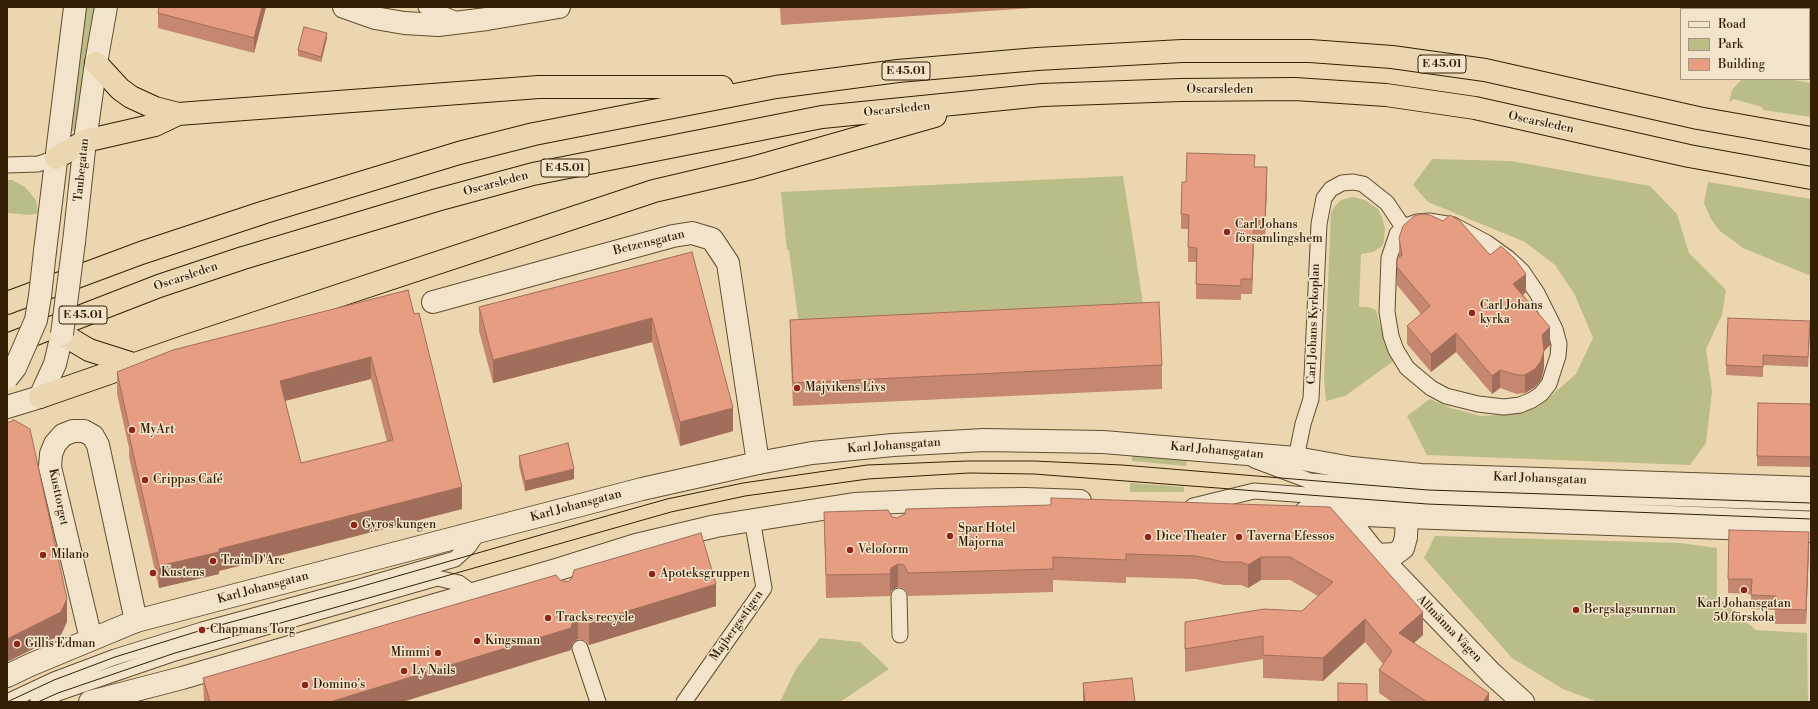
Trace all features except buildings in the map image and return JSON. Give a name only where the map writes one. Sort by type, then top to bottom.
[{"type":"highway","name":"E 45.01","points":[[7,303],[142,253],[368,179],[459,153],[534,134],[776,88],[898,71],[1067,56],[1182,51],[1310,51],[1392,57],[1485,70],[1698,118],[1811,138]]},
{"type":"highway","points":[[96,63],[120,89],[131,97],[155,108],[178,114],[539,87],[776,88]]},
{"type":"highway","name":"Oscarsleden","points":[[7,345],[159,286],[243,258],[437,200],[533,174],[822,118],[982,101],[1065,94],[1181,90],[1295,89],[1386,95],[1475,108],[1689,156],[1811,178]]},
{"type":"highway","points":[[40,397],[654,191],[752,168],[868,136],[982,101]]},
{"type":"highway","points":[[56,158],[85,141],[155,125],[178,114]]},
{"type":"highway","points":[[62,334],[89,350],[101,355],[136,364]]},
{"type":"street","points":[[7,378],[15,368],[36,320],[75,7]]},
{"type":"street","name":"Taubegatan","points":[[40,397],[51,372],[62,334],[85,141],[96,63],[106,7]]},
{"type":"street","points":[[344,7],[375,18],[404,23],[438,24],[559,7]]},
{"type":"street","name":"Betzensgatan","points":[[433,302],[673,236],[692,233],[712,239],[728,263],[758,463]]},
{"type":"street","points":[[40,296],[49,319],[62,334]]},
{"type":"street","points":[[7,407],[40,397]]},
{"type":"street","name":"Kusttorget","points":[[91,639],[50,467],[51,454],[55,444],[62,435],[73,430],[84,431],[93,436],[98,445],[136,621]]},
{"type":"street","name":"Karl Johansgatan","points":[[7,676],[136,621],[642,489],[758,463],[812,453],[886,446],[984,440],[1124,443],[1296,458],[1352,468],[1421,475],[1811,488]]},
{"type":"street","points":[[1352,468],[1383,494],[1407,517],[1406,537],[1403,548],[1395,554],[1378,555]]},
{"type":"street","points":[[90,702],[182,678],[474,594],[558,576],[636,546],[716,526],[752,519],[854,504],[897,510],[1024,499],[1103,502]]},
{"type":"street","points":[[1170,505],[1407,517],[1811,531]]},
{"type":"street","name":"Allmänna Vägen","points":[[1344,514],[1378,555],[1492,674],[1522,702]]},
{"type":"lane","points":[[426,7],[460,22]]},
{"type":"lane","points":[[7,165],[38,164],[56,158]]},
{"type":"lane","name":"Carl Johans Kyrkoplan","points":[[1296,458],[1303,424],[1311,399],[1319,224],[1324,198],[1331,189],[1342,183],[1353,182],[1363,184],[1387,203],[1403,227]]},
{"type":"lane","points":[[1429,221],[1453,225],[1487,243],[1508,258],[1522,271],[1537,293],[1555,329],[1558,344],[1558,356],[1553,375],[1549,384],[1541,394],[1532,400],[1514,406],[1504,407],[1478,404],[1446,396],[1431,388],[1407,368],[1396,350],[1391,336],[1386,312],[1389,258],[1397,234],[1403,227],[1417,222],[1429,221]]},
{"type":"lane","points":[[1232,452],[1310,481],[1383,494],[1428,490],[1811,503]]},
{"type":"lane","points":[[1192,506],[1254,491],[1383,494],[1811,519]]},
{"type":"lane","name":"Majbergsstigen","points":[[684,702],[764,588],[752,519]]},
{"type":"lane","points":[[7,702],[54,680],[115,657],[202,630],[455,559],[469,546],[478,533]]},
{"type":"lane","points":[[38,702],[58,692],[175,652],[437,578],[459,583],[474,594]]},
{"type":"lane","points":[[899,596],[900,635]]},
{"type":"lane","points":[[580,648],[598,702]]},
{"type":"green space","points":[[86,7],[96,7],[76,133],[70,128]]},
{"type":"green space","points":[[1741,80],[1794,80],[1811,83],[1811,117],[1763,110],[1762,107],[1734,99],[1729,102],[1732,90]]},
{"type":"green space","points":[[1432,159],[1511,161],[1650,186],[1677,214],[1689,253],[1726,290],[1722,315],[1706,349],[1712,391],[1706,443],[1690,465],[1427,455],[1407,416],[1430,399],[1451,408],[1481,416],[1511,414],[1538,407],[1576,374],[1593,338],[1575,295],[1555,265],[1525,242],[1428,202],[1413,185]]},
{"type":"green space","points":[[1123,176],[1145,316],[800,333],[789,250],[787,250],[781,192]]},
{"type":"green space","points":[[7,180],[12,180],[25,187],[36,200],[38,213],[30,215],[7,213]]},
{"type":"green space","points":[[1708,182],[1811,199],[1811,276],[1743,248],[1720,231],[1711,219],[1704,203]]},
{"type":"green space","points":[[1353,197],[1365,200],[1378,209],[1385,228],[1382,246],[1373,252],[1361,254],[1359,306],[1376,310],[1386,348],[1395,360],[1345,396],[1326,401],[1324,379],[1331,213],[1334,207],[1341,200]]},
{"type":"green space","points":[[1132,453],[1187,458],[1186,466],[1132,461]]},
{"type":"green space","points":[[1130,483],[1184,487],[1184,492],[1130,492]]},
{"type":"green space","points":[[1435,536],[1680,543],[1717,548],[1717,597],[1756,630],[1807,633],[1808,702],[1598,702],[1563,689],[1512,658],[1424,558]]},
{"type":"green space","points":[[820,638],[860,642],[889,669],[840,702],[780,702],[796,669]]},
{"type":"tram line","points":[[7,702],[54,680],[115,657],[202,630],[356,588],[667,499],[743,483],[867,465],[967,461],[1034,461],[1122,465],[1428,490],[1811,503]]},
{"type":"tram line","points":[[38,702],[58,693],[175,653],[671,512],[745,496],[868,479],[969,473],[1034,474],[1427,504],[1811,519]]},
{"type":"place","name":"Carl Johans församlingshem","points":[[1227,232]]},
{"type":"place","name":"Carl Johans kyrka","points":[[1472,313]]},
{"type":"place","name":"Majvikens Livs","points":[[797,388]]},
{"type":"place","name":"MyArt","points":[[132,430]]},
{"type":"place","name":"Crippas Café","points":[[145,480]]},
{"type":"place","name":"Gyros kungen","points":[[354,525]]},
{"type":"place","name":"Spar Hotel Majorna","points":[[950,536]]},
{"type":"place","name":"Dice Theater","points":[[1148,537]]},
{"type":"place","name":"Taverna Efessos","points":[[1239,537]]},
{"type":"place","name":"Veloform","points":[[850,550]]},
{"type":"place","name":"Milano","points":[[43,555]]},
{"type":"place","name":"Train D'Arc","points":[[213,561]]},
{"type":"place","name":"Kustens","points":[[153,573]]},
{"type":"place","name":"Apoteksgruppen","points":[[652,574]]},
{"type":"place","name":"Karl Johansgatan 50 förskola","points":[[1744,590]]},
{"type":"place","name":"Bergslagsunrnan","points":[[1576,610]]},
{"type":"place","name":"Tracks recycle","points":[[548,618]]},
{"type":"place","name":"Chapmans Torg","points":[[202,630]]},
{"type":"place","name":"Kingsman","points":[[477,641]]},
{"type":"place","name":"Gillis Edman","points":[[17,644]]},
{"type":"place","name":"Mimmi","points":[[438,653]]},
{"type":"place","name":"Ly Nails","points":[[404,671]]},
{"type":"place","name":"Domino's","points":[[305,685]]}]
